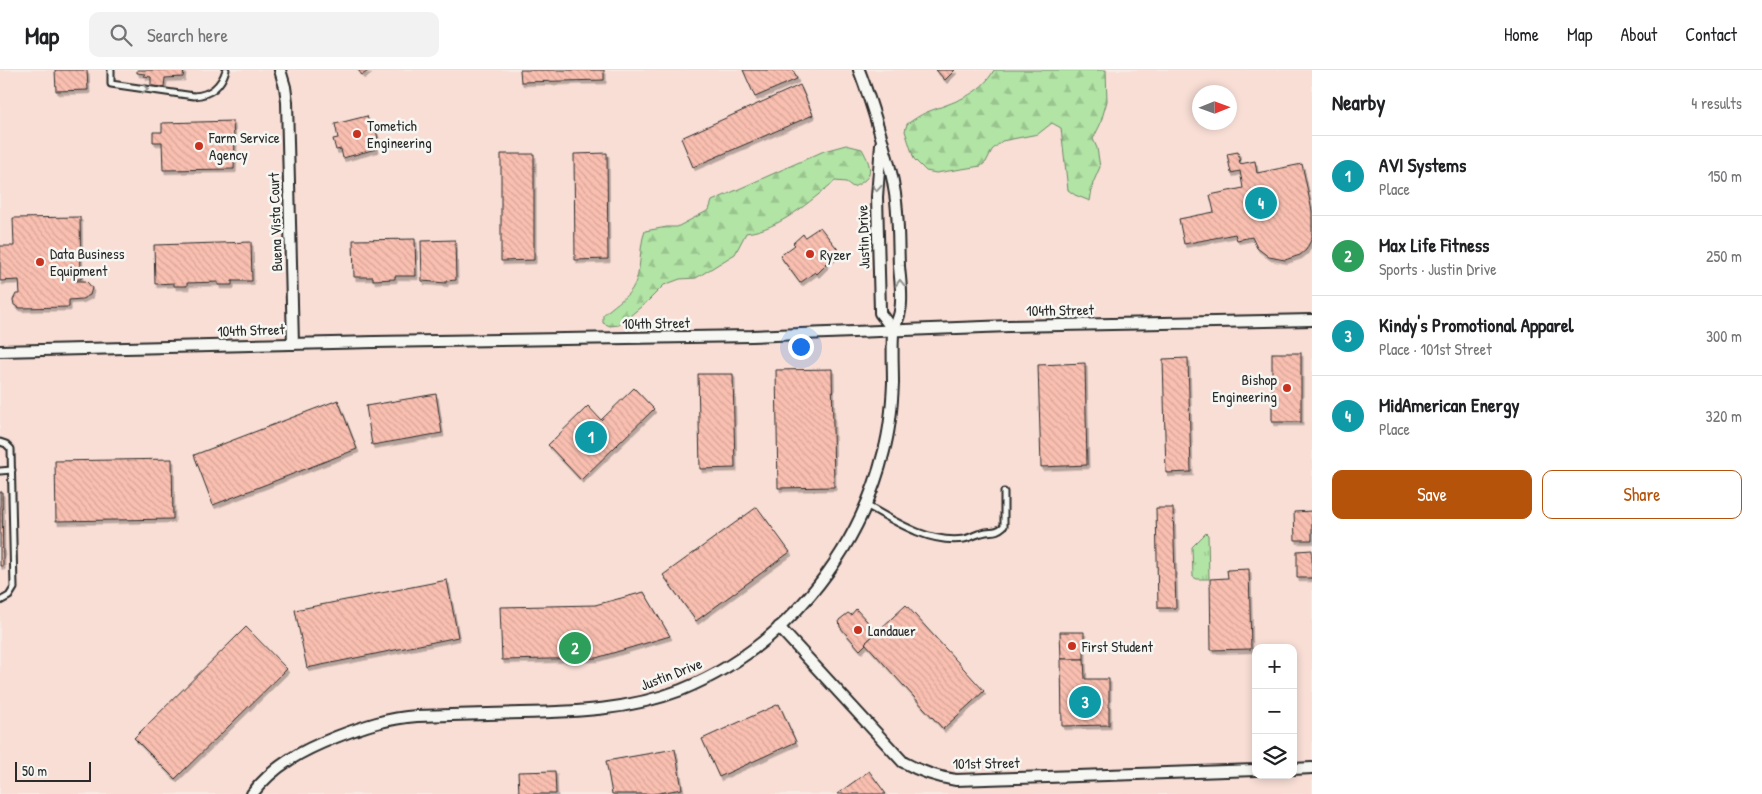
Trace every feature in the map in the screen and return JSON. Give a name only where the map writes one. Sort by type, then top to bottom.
[{"type":"street","name":"Buena Vista Court","points":[[280,70],[285,87],[286,102],[293,344]]},
{"type":"street","name":"Justin Drive","points":[[252,794],[265,778],[296,754],[375,722],[418,716],[582,712],[616,708],[680,690],[742,657],[780,627],[796,611],[840,555],[857,524],[875,483],[890,419],[893,386],[893,330],[900,311],[895,188],[874,112],[859,70]]},
{"type":"street","name":"Justin Drive","points":[[882,139],[877,197],[880,313],[893,330]]},
{"type":"street","name":"104th Street","points":[[0,351],[677,338],[893,330],[1312,320]]},
{"type":"street","name":"101st Street","points":[[780,627],[903,762],[919,771],[937,777],[956,780],[1252,770]]},
{"type":"street","points":[[1297,769],[1312,768]]},
{"type":"lane","points":[[111,70],[111,84],[194,96],[203,95],[216,88],[221,83],[226,70]]},
{"type":"lane","points":[[0,442],[6,444],[11,449],[14,588],[10,596],[0,601]]},
{"type":"lane","points":[[0,471],[12,470]]},
{"type":"lane","points":[[866,505],[916,532],[953,539],[965,539],[983,532],[997,532],[1004,526],[1004,492]]},
{"type":"shaded area","points":[[0,70],[1312,70],[1312,794],[0,794]]},
{"type":"green space","points":[[994,70],[1106,70],[1107,101],[1100,125],[1093,139],[1097,148],[1100,167],[1093,183],[1090,201],[1068,190],[1061,128],[1052,123],[1038,134],[1002,141],[992,150],[986,162],[981,166],[936,173],[926,171],[914,159],[905,131],[907,124],[924,113],[974,92],[988,79]]},
{"type":"green space","points":[[846,145],[862,149],[868,161],[868,176],[860,184],[853,187],[846,182],[835,181],[794,213],[771,226],[746,233],[735,254],[696,278],[680,279],[664,285],[619,325],[610,326],[603,323],[603,315],[632,289],[638,275],[645,231],[677,227],[709,210],[712,201],[824,151]]},
{"type":"green space","points":[[1206,533],[1208,535],[1209,579],[1197,579],[1193,577],[1192,547]]},
{"type":"building","points":[[55,70],[87,70],[88,90],[56,91]]},
{"type":"building","points":[[137,70],[184,70],[183,77],[165,78],[164,87],[151,86],[151,77],[137,73]]},
{"type":"building","points":[[358,70],[370,70],[362,75]]},
{"type":"building","points":[[520,70],[604,70],[604,80],[521,82]]},
{"type":"building","points":[[743,70],[793,70],[797,79],[755,97]]},
{"type":"building","points":[[936,70],[955,70],[945,80]]},
{"type":"building","points":[[800,85],[813,115],[693,167],[681,138]]},
{"type":"building","name":"Tometich Engineering","points":[[367,116],[371,129],[375,128],[378,138],[374,140],[376,149],[343,158],[341,149],[336,150],[333,139],[338,138],[335,124]]},
{"type":"building","name":"Farm Service Agency","points":[[233,121],[235,139],[234,169],[163,170],[162,142],[153,142],[153,132],[162,132],[162,123]]},
{"type":"building","points":[[1238,152],[1240,164],[1255,161],[1257,173],[1302,164],[1312,211],[1312,238],[1306,250],[1300,255],[1285,260],[1269,257],[1257,248],[1252,237],[1237,240],[1235,234],[1184,244],[1179,219],[1214,212],[1210,195],[1243,188],[1240,171],[1231,173],[1227,154]]},
{"type":"building","points":[[607,153],[608,259],[575,260],[574,154]]},
{"type":"building","points":[[501,154],[534,154],[534,260],[501,261]]},
{"type":"building","name":"Data Business Equipment","points":[[80,217],[81,279],[77,279],[77,281],[86,281],[89,284],[92,288],[90,295],[82,299],[69,300],[69,307],[20,308],[14,305],[13,300],[16,294],[20,294],[19,280],[0,281],[0,246],[14,246],[13,218]]},
{"type":"building","name":"Ryzer","points":[[820,227],[840,252],[825,264],[817,274],[815,272],[800,283],[780,256],[795,245],[793,243],[803,234],[805,237]]},
{"type":"building","points":[[415,239],[416,276],[395,276],[395,279],[373,280],[373,277],[354,277],[353,240]]},
{"type":"building","points":[[455,240],[456,280],[446,281],[446,283],[422,281],[421,241]]},
{"type":"building","points":[[251,242],[252,281],[232,281],[232,285],[218,285],[218,282],[187,283],[187,286],[174,286],[174,283],[155,284],[154,245]]},
{"type":"building","name":"Bishop Engineering","points":[[1272,353],[1301,353],[1301,422],[1272,422]]},
{"type":"building","points":[[1188,358],[1191,472],[1166,473],[1163,359]]},
{"type":"building","points":[[1085,363],[1087,465],[1041,467],[1038,365]]},
{"type":"building","points":[[832,369],[834,487],[778,488],[776,370]]},
{"type":"building","points":[[698,374],[733,374],[735,468],[700,469]]},
{"type":"building","points":[[634,388],[654,409],[581,480],[548,445],[588,406],[601,420]]},
{"type":"building","points":[[436,394],[442,433],[372,445],[366,406]]},
{"type":"building","points":[[338,400],[357,449],[213,505],[194,455]]},
{"type":"building","points":[[172,459],[173,519],[56,521],[55,461]]},
{"type":"building","points":[[0,492],[2,492],[3,566],[0,566]]},
{"type":"building","points":[[757,507],[790,552],[696,621],[663,575]]},
{"type":"building","points":[[1156,508],[1173,508],[1176,608],[1158,608]]},
{"type":"building","points":[[1312,511],[1312,540],[1295,540],[1294,512]]},
{"type":"building","points":[[1312,550],[1312,578],[1297,578],[1297,551]]},
{"type":"building","points":[[1249,569],[1251,649],[1211,650],[1210,579],[1228,578],[1227,570]]},
{"type":"building","points":[[447,580],[458,637],[307,668],[295,610]]},
{"type":"building","points":[[644,592],[670,636],[596,658],[502,660],[500,607],[595,605]]},
{"type":"building","points":[[906,605],[984,691],[943,729],[865,643]]},
{"type":"building","name":"Landauer","points":[[856,609],[877,632],[860,650],[840,627],[839,620],[848,613],[851,615]]},
{"type":"building","points":[[246,627],[287,669],[175,779],[134,738]]},
{"type":"building","name":"First Student","points":[[1060,632],[1084,632],[1084,659],[1061,659]]},
{"type":"building","points":[[1061,659],[1084,659],[1085,679],[1109,679],[1109,725],[1062,726]]},
{"type":"building","points":[[779,704],[796,742],[719,777],[702,739]]},
{"type":"building","points":[[675,749],[682,789],[653,794],[612,794],[606,761]]},
{"type":"building","points":[[555,771],[556,794],[519,794],[518,772]]},
{"type":"building","points":[[869,771],[886,794],[837,794]]},
{"type":"place","name":"Tometich Engineering","points":[[357,134]]},
{"type":"place","name":"Farm Service Agency","points":[[199,146]]},
{"type":"place","name":"MidAmerican Energy","points":[[1261,203]]},
{"type":"place","name":"Ryzer","points":[[810,254]]},
{"type":"place","name":"Data Business Equipment","points":[[40,262]]},
{"type":"place","name":"Bishop Engineering","points":[[1287,388]]},
{"type":"place","name":"AVI Systems","points":[[591,437]]},
{"type":"place","name":"Landauer","points":[[858,630]]},
{"type":"place","name":"First Student","points":[[1072,646]]},
{"type":"place","name":"Max Life Fitness","points":[[575,648]]},
{"type":"place","name":"Kindy's Promotional Apparel","points":[[1085,702]]}]
